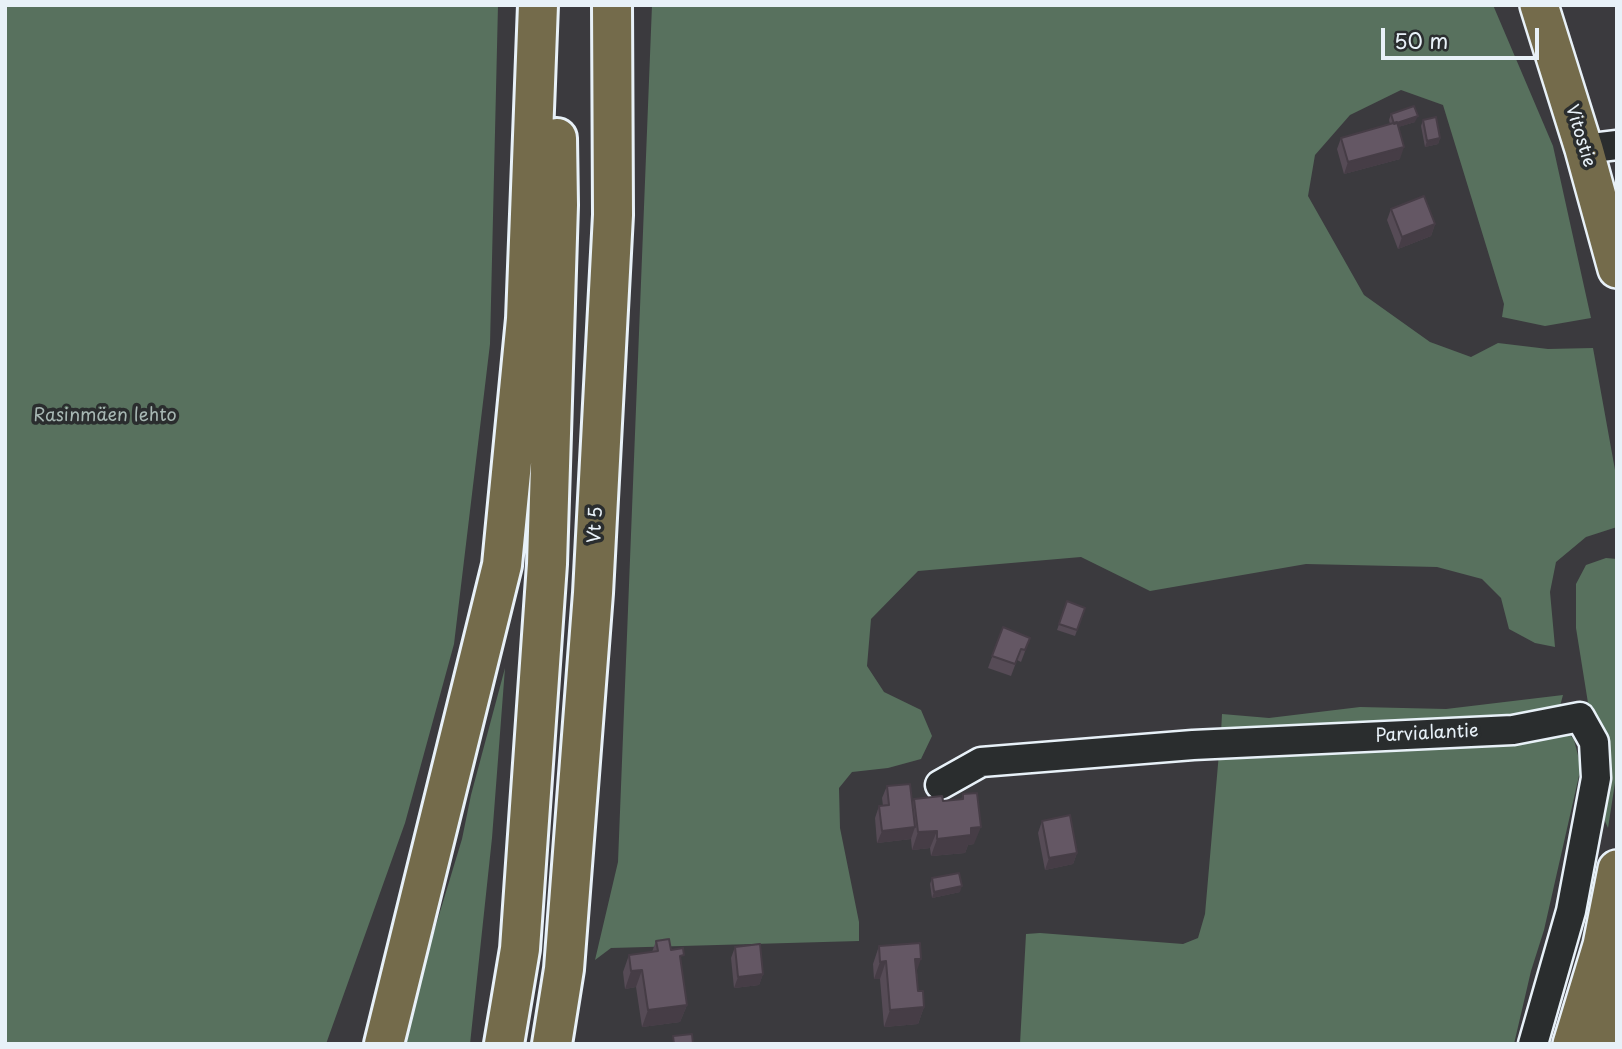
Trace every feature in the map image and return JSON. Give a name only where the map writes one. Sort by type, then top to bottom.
[{"type":"highway","points":[[384,1044],[502,565],[526,318],[538,5]]},
{"type":"highway","points":[[504,1044],[520,949],[547,564],[558,205],[554,5]]},
{"type":"highway","name":"Vt 5","points":[[553,1044],[564,969],[593,593],[613,215],[612,5]]},
{"type":"main road","name":"Vitostie","points":[[1539,5],[1601,147],[1617,269]]},
{"type":"main road","points":[[1572,1044],[1602,945],[1617,869]]},
{"type":"main road","points":[[1601,1044],[1617,981]]},
{"type":"street","name":"Parvialantie","points":[[940,785],[981,762],[1193,745],[1513,730],[1580,717],[1594,742],[1596,778],[1571,911],[1534,1044]]},
{"type":"green space","name":"Rasinmäen lehto","points":[[5,5],[498,5],[490,344],[454,644],[405,823],[326,1044],[5,1044]]},
{"type":"green space","points":[[652,5],[1493,5],[1553,146],[1591,318],[1545,326],[1502,317],[1504,304],[1443,105],[1401,90],[1350,115],[1315,155],[1308,196],[1364,295],[1430,342],[1471,357],[1498,343],[1548,349],[1593,348],[1617,481],[1617,527],[1586,537],[1556,562],[1550,592],[1555,647],[1535,643],[1509,629],[1501,598],[1482,579],[1437,567],[1306,564],[1150,591],[1081,557],[918,571],[871,619],[867,666],[884,692],[921,710],[932,736],[921,759],[888,768],[852,772],[839,788],[840,828],[859,922],[859,941],[611,948],[595,960],[618,862]]},
{"type":"green space","points":[[1606,558],[1617,559],[1617,770],[1608,828],[1601,812],[1603,731],[1588,703],[1576,628],[1576,584],[1586,565]]},
{"type":"green space","points":[[505,668],[492,838],[470,1044],[400,1044],[462,839]]},
{"type":"green space","points":[[1563,695],[1559,710],[1479,724],[1221,733],[1222,714],[1269,718],[1360,707],[1446,709]]},
{"type":"green space","points":[[1564,727],[1574,740],[1581,767],[1544,930],[1531,971],[1514,1044],[1020,1044],[1026,934],[1183,944],[1198,938],[1205,914],[1219,753]]},
{"type":"building","points":[[1414,106],[1418,116],[1394,124],[1391,114]]},
{"type":"building","points":[[1436,117],[1440,138],[1427,141],[1423,120]]},
{"type":"building","points":[[1397,122],[1404,147],[1348,162],[1341,138]]},
{"type":"building","points":[[1424,196],[1435,224],[1402,237],[1391,209]]},
{"type":"building","points":[[1067,601],[1085,608],[1077,630],[1059,624]]},
{"type":"building","points":[[1003,627],[1030,638],[1025,650],[1021,649],[1015,664],[992,656]]},
{"type":"building","points":[[910,784],[915,827],[882,831],[879,806],[889,805],[887,786]]},
{"type":"building","points":[[977,793],[981,827],[971,828],[971,835],[937,839],[937,831],[918,832],[914,799],[942,796],[943,801],[963,799],[963,794]]},
{"type":"building","points":[[1070,815],[1077,853],[1049,858],[1042,821]]},
{"type":"building","points":[[959,873],[962,886],[934,892],[932,878]]},
{"type":"building","points":[[669,939],[671,950],[683,948],[684,955],[680,956],[687,1005],[648,1010],[642,970],[631,971],[629,955],[658,951],[656,941]]},
{"type":"building","points":[[920,943],[921,959],[915,959],[918,991],[923,991],[924,1007],[890,1010],[886,961],[880,962],[879,946]]},
{"type":"building","points":[[760,944],[763,974],[738,977],[735,947]]},
{"type":"building","points":[[692,1034],[693,1044],[674,1044],[673,1036]]}]
